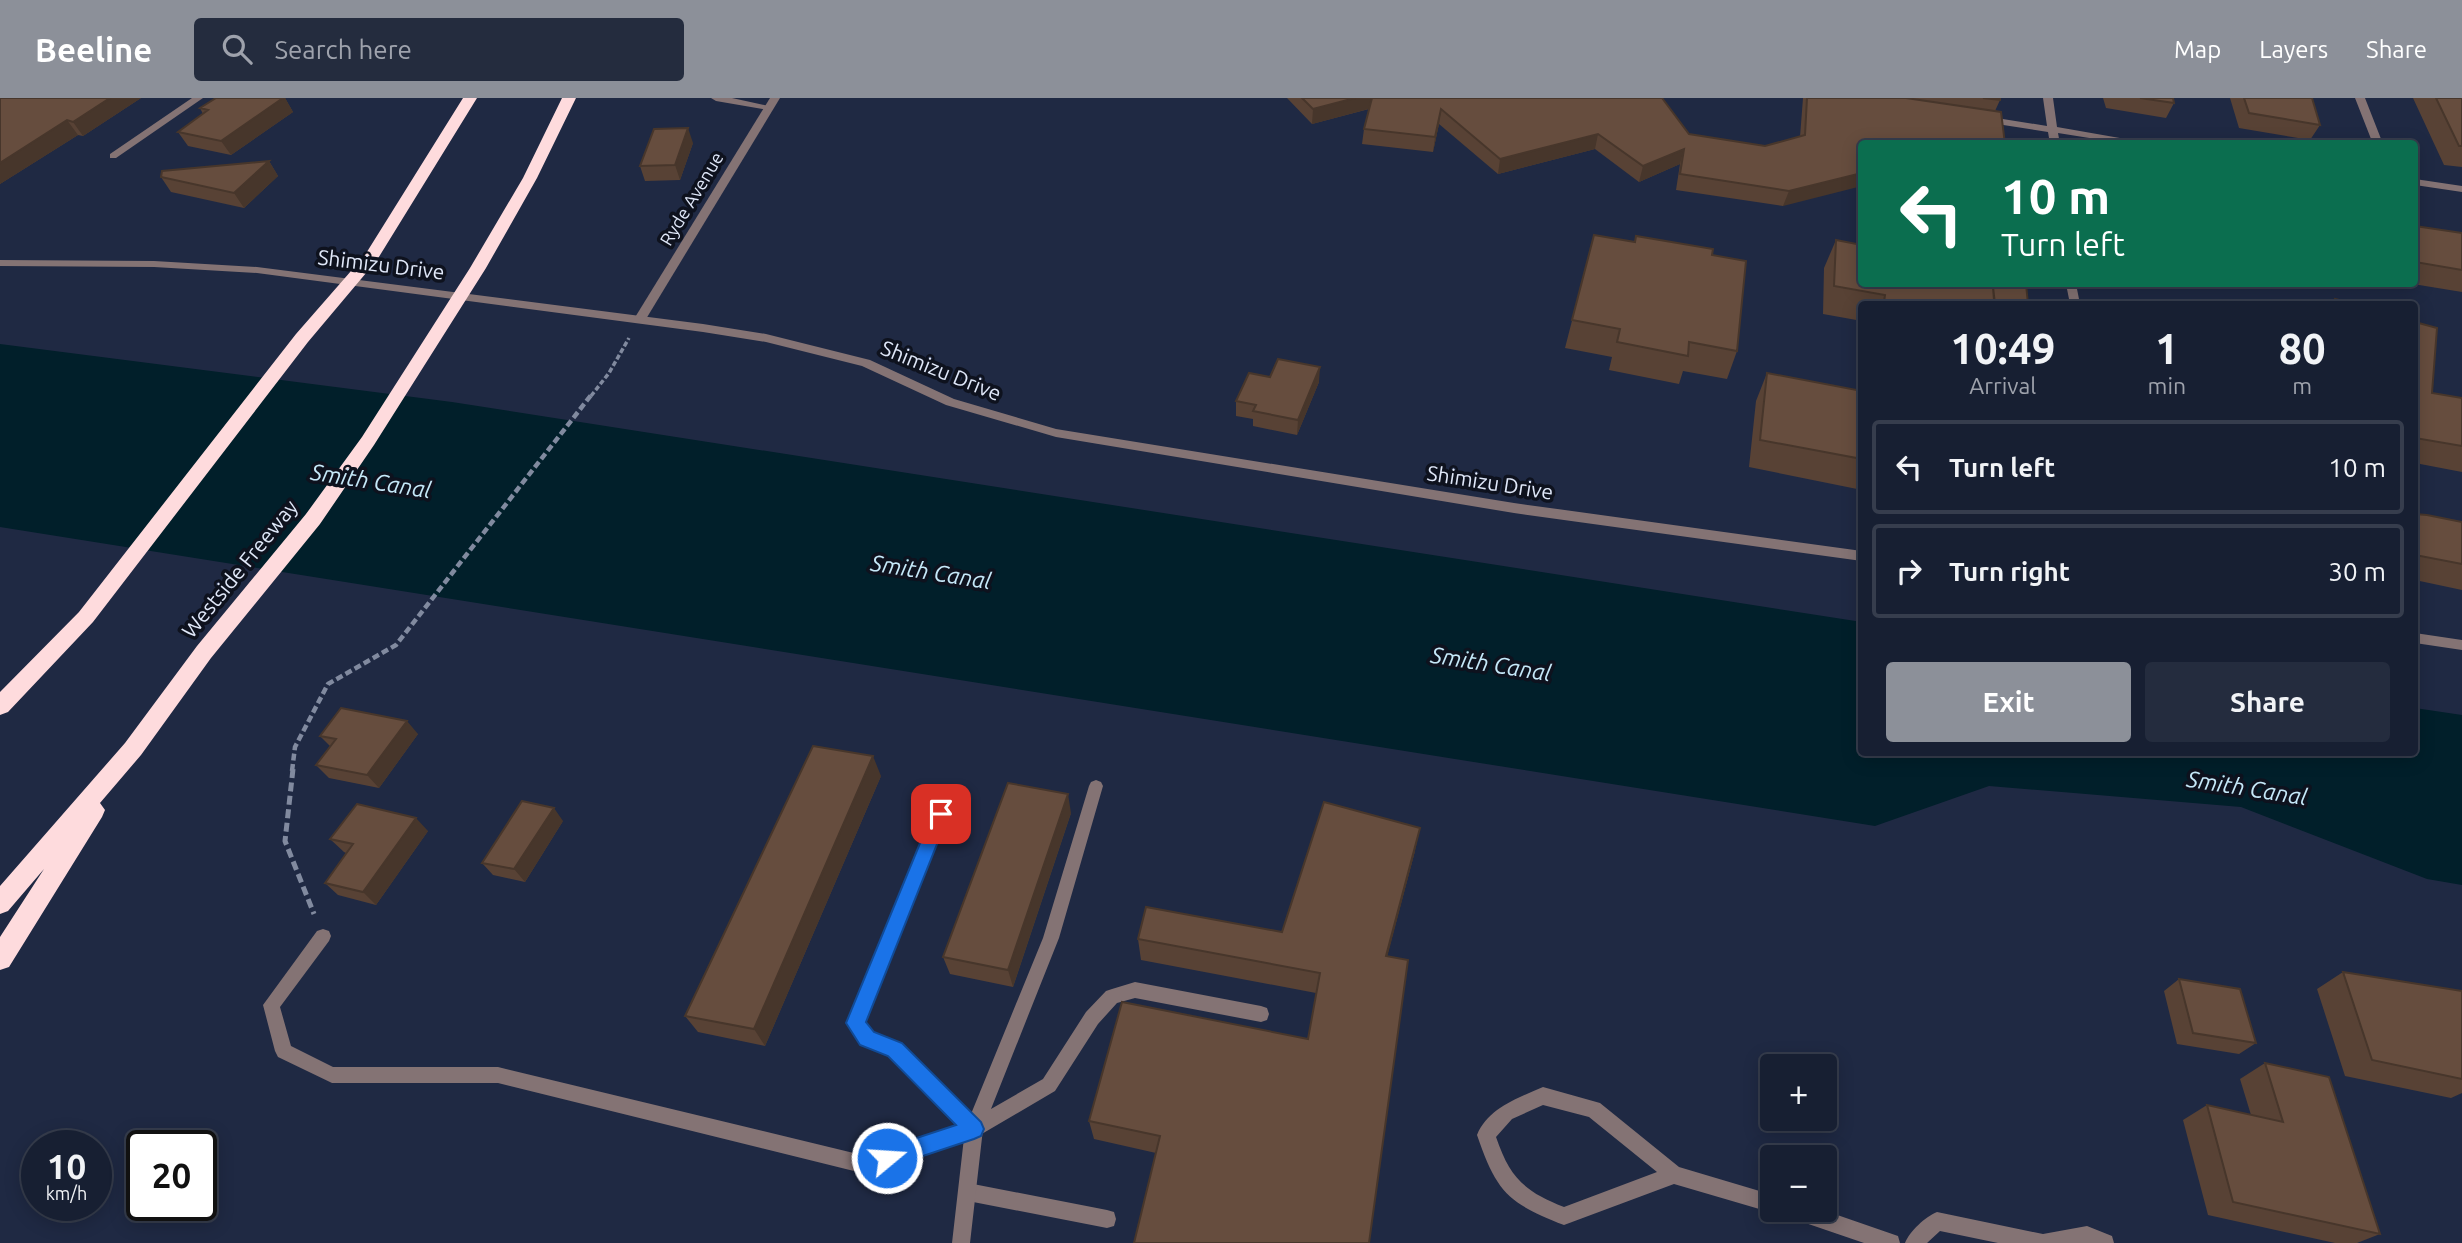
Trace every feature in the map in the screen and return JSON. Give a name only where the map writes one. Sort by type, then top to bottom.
[{"type":"highway","points":[[0,706],[86,617],[302,338],[371,257],[470,98]]},
{"type":"highway","name":"Westside Freeway","points":[[0,903],[133,749],[204,652],[313,519],[368,441],[478,268],[530,178],[569,98]]},
{"type":"highway","points":[[0,959],[133,749]]},
{"type":"street","points":[[113,156],[198,98]]},
{"type":"street","points":[[716,98],[771,103]]},
{"type":"street","points":[[2048,98],[2054,140]]},
{"type":"street","points":[[2360,98],[2376,140]]},
{"type":"street","name":"Ryde Avenue","points":[[640,319],[771,103]]},
{"type":"street","points":[[1972,118],[2124,140]]},
{"type":"street","points":[[2418,182],[2462,189]]},
{"type":"street","name":"Shimizu Drive","points":[[0,263],[154,264],[257,270],[640,319],[766,338],[866,363],[950,402],[1056,433],[1501,506],[1858,555]]},
{"type":"street","points":[[2418,638],[2462,645]]},
{"type":"street","points":[[961,1243],[974,1129],[1051,938],[1096,786]]},
{"type":"street","points":[[941,814],[856,1023],[867,1038],[895,1049],[974,1129]]},
{"type":"street","points":[[323,936],[271,1005],[284,1051],[332,1075],[498,1075],[866,1165],[974,1129],[1049,1085],[1092,1018],[1112,997],[1135,990],[1261,1014]]},
{"type":"street","points":[[1674,1175],[1564,1216],[1527,1202],[1499,1173],[1486,1135],[1506,1113],[1543,1096],[1594,1108],[1674,1175],[1760,1199]]},
{"type":"street","points":[[968,1192],[1107,1219]]},
{"type":"street","points":[[1914,1243],[1937,1221],[2043,1243],[2087,1235],[2105,1243]]},
{"type":"street","points":[[1830,1222],[1891,1243]]},
{"type":"path","points":[[323,936],[285,841],[295,747],[328,684],[397,645],[609,373],[640,319]]},
{"type":"water","name":"Smith Canal","points":[[0,344],[452,402],[1858,621],[1858,756],[2418,756],[2418,708],[2462,715],[2462,885],[2427,879],[2241,807],[1989,786],[1875,826],[0,527]]},
{"type":"building","points":[[0,98],[110,98],[73,122],[67,120],[0,163]]},
{"type":"building","points":[[216,98],[283,98],[221,141],[178,132],[208,110],[200,108]]},
{"type":"building","points":[[1302,98],[1355,98],[1313,109]]},
{"type":"building","points":[[1372,98],[1662,98],[1689,134],[1765,146],[1805,135],[1807,98],[1906,98],[2001,112],[2004,140],[1858,140],[1858,174],[1789,191],[1680,174],[1684,149],[1643,166],[1598,134],[1500,159],[1441,109],[1435,137],[1364,129]]},
{"type":"building","points":[[2140,98],[2173,98],[2174,103]]},
{"type":"building","points":[[2244,98],[2312,98],[2320,125],[2249,113]]},
{"type":"building","points":[[2436,98],[2462,98],[2462,146],[2459,146]]},
{"type":"building","points":[[688,128],[675,165],[640,166],[654,129]]},
{"type":"building","points":[[269,161],[234,193],[161,177],[162,171]]},
{"type":"building","points":[[2418,226],[2462,233],[2462,270],[2418,263]]},
{"type":"building","points":[[1594,235],[1635,242],[1636,236],[1713,249],[1712,255],[1746,261],[1737,351],[1689,342],[1688,356],[1617,342],[1620,329],[1572,320]]},
{"type":"building","points":[[1836,240],[1858,244],[1858,287],[1993,287],[1995,301],[1884,301],[1885,295],[1834,286]]},
{"type":"building","points":[[1993,287],[2026,287],[2028,301],[1994,300]]},
{"type":"building","points":[[2418,323],[2437,328],[2432,393],[2462,398],[2462,446],[2418,439]]},
{"type":"building","points":[[1278,359],[1320,367],[1298,420],[1253,411],[1256,405],[1236,401],[1249,373],[1270,377]]},
{"type":"building","points":[[1767,373],[1858,390],[1858,458],[1760,440]]},
{"type":"building","points":[[2418,514],[2462,522],[2462,564],[2418,556]]},
{"type":"building","points":[[341,708],[407,721],[367,775],[316,765],[336,739],[320,736]]},
{"type":"building","points":[[813,746],[873,756],[754,1029],[685,1016]]},
{"type":"building","points":[[1008,783],[1068,794],[1008,970],[943,957]]},
{"type":"building","points":[[522,801],[554,808],[514,869],[482,863]]},
{"type":"building","points":[[1324,802],[1420,828],[1386,956],[1408,960],[1369,1243],[1134,1243],[1160,1136],[1089,1121],[1122,1002],[1308,1039],[1320,973],[1138,939],[1146,907],[1282,932]]},
{"type":"building","points":[[357,804],[416,818],[363,892],[325,883],[353,844],[330,839]]},
{"type":"building","points":[[2343,972],[2462,991],[2462,1079],[2372,1060]]},
{"type":"building","points":[[2179,979],[2240,989],[2256,1043],[2193,1033]]},
{"type":"building","points":[[2265,1063],[2329,1077],[2380,1234],[2233,1202],[2207,1105],[2283,1122]]},
{"type":"route","points":[[887,1158],[974,1129],[895,1049],[867,1038],[859,1031],[856,1023],[941,814]]}]
